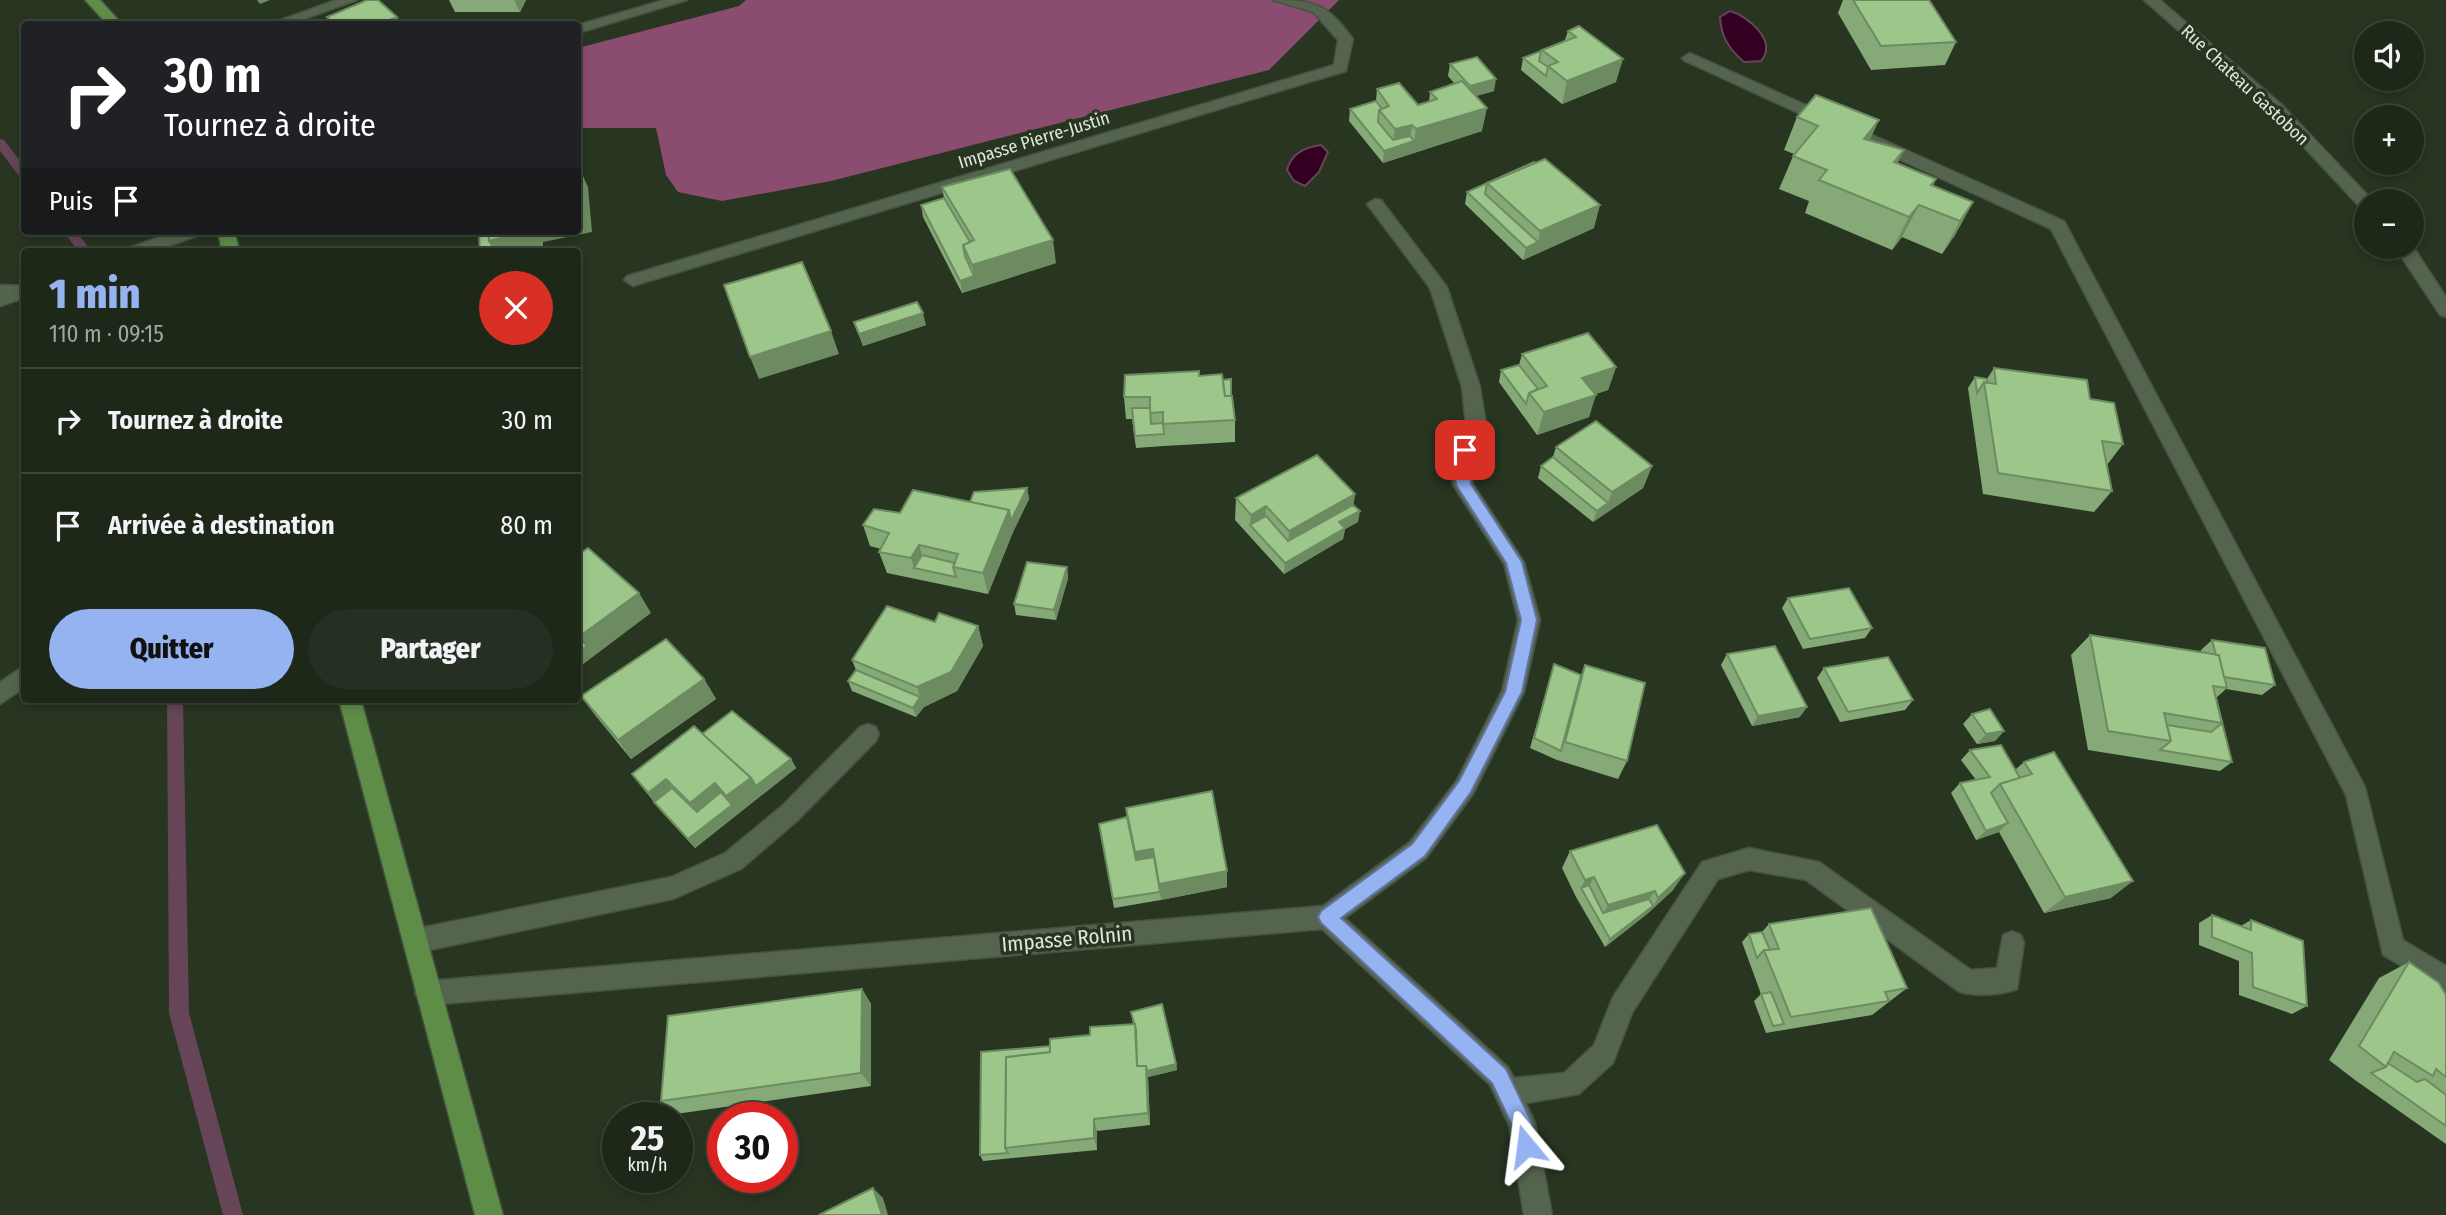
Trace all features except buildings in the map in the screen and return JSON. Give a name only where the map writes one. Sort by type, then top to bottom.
[{"type":"main road","points":[[92,0],[112,21]]},
{"type":"main road","points":[[351,703],[489,1215]]},
{"type":"street","points":[[286,21],[350,0]]},
{"type":"street","points":[[581,28],[680,0]]},
{"type":"street","name":"Impasse Pierre-Justin","points":[[633,279],[1341,68],[1346,39],[1318,9],[1280,0]]},
{"type":"street","name":"Rue Chateau Gastobon","points":[[2151,0],[2276,108],[2354,190]]},
{"type":"street","points":[[1690,58],[2058,225],[2357,794],[2392,947],[2446,980]]},
{"type":"street","points":[[1375,204],[1438,287],[1471,387],[1476,425],[1461,465],[1463,485],[1514,562],[1529,620],[1513,692],[1465,787],[1418,850],[1327,917],[1499,1076],[1522,1123],[1538,1215]]},
{"type":"street","points":[[146,248],[182,235]]},
{"type":"street","points":[[2412,259],[2446,312]]},
{"type":"street","points":[[0,291],[21,292]]},
{"type":"street","points":[[0,300],[21,293]]},
{"type":"street","points":[[0,695],[21,678]]},
{"type":"street","points":[[415,941],[673,888],[733,861],[790,813],[868,734]]},
{"type":"street","points":[[1506,1092],[1570,1085],[1604,1054],[1622,1006],[1710,870],[1749,859],[1811,870],[1967,982],[2008,980],[2012,943]]},
{"type":"street","name":"Impasse Rolnin","points":[[428,993],[1327,917]]},
{"type":"shaded area","points":[[746,0],[1339,0],[1269,70],[831,181],[722,201],[678,192],[666,175],[656,128],[581,128],[581,47],[739,6]]},
{"type":"shaded area","points":[[1730,11],[1745,18],[1759,30],[1766,45],[1761,61],[1744,62],[1727,42],[1720,17]]},
{"type":"shaded area","points":[[1321,145],[1328,152],[1319,172],[1305,186],[1294,181],[1287,170],[1295,156]]},
{"type":"waterway","points":[[0,143],[21,170]]},
{"type":"waterway","points":[[72,235],[83,248]]},
{"type":"waterway","points":[[175,703],[179,1013],[233,1215]]},
{"type":"route","points":[[1465,450],[1461,465],[1463,485],[1514,562],[1529,620],[1513,692],[1465,787],[1418,850],[1327,917],[1499,1076],[1522,1123],[1526,1146]]}]
